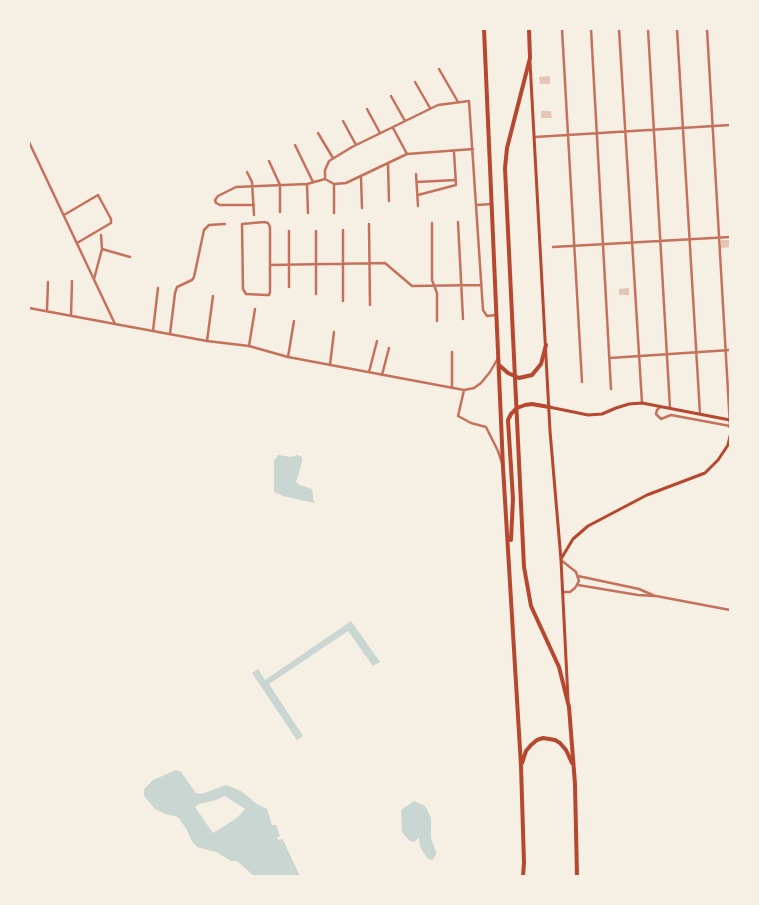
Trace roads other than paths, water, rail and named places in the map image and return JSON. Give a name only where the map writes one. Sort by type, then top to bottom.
[{"type":"highway","points":[[484,29],[503,467],[510,555],[521,766],[523,876]]},
{"type":"highway","points":[[529,29],[530,58],[507,148],[505,168],[522,533],[524,567],[531,606],[559,667],[569,707],[577,876]]},
{"type":"highway","points":[[499,365],[508,373],[519,378],[532,375],[541,364],[546,345]]},
{"type":"highway","points":[[510,555],[513,499],[508,420],[517,408],[524,405],[532,404],[549,407]]},
{"type":"highway","points":[[521,766],[526,751],[531,745],[543,738],[560,743],[566,750],[573,765]]},
{"type":"main road","points":[[530,58],[549,407],[561,560],[569,707]]},
{"type":"main road","points":[[549,407],[588,415],[602,414],[629,404],[642,403],[730,420]]},
{"type":"main road","points":[[561,560],[573,539],[588,526],[647,495],[698,477],[711,468],[729,442],[730,436]]},
{"type":"street","points":[[562,29],[582,382]]},
{"type":"street","points":[[591,29],[611,389]]},
{"type":"street","points":[[620,29],[642,403]]},
{"type":"street","points":[[648,29],[670,408]]},
{"type":"street","points":[[677,29],[698,352],[700,414]]},
{"type":"street","points":[[660,406],[656,414],[661,419],[671,415],[730,426],[707,29]]},
{"type":"street","points":[[440,69],[458,102]]},
{"type":"street","points":[[415,82],[430,108]]},
{"type":"street","points":[[391,96],[405,121]]},
{"type":"street","points":[[325,179],[324,170],[326,165],[333,158],[356,145],[430,108],[438,105],[469,101],[484,314],[487,316],[497,315]]},
{"type":"street","points":[[367,109],[380,134]]},
{"type":"street","points":[[343,121],[356,145]]},
{"type":"street","points":[[534,137],[730,125]]},
{"type":"street","points":[[393,128],[407,154]]},
{"type":"street","points":[[318,133],[333,158]]},
{"type":"street","points":[[29,142],[115,324]]},
{"type":"street","points":[[295,145],[313,182]]},
{"type":"street","points":[[254,205],[220,205],[216,203],[216,200],[218,196],[236,187],[307,184],[325,179],[334,184],[346,183],[407,154],[454,152],[473,149]]},
{"type":"street","points":[[418,195],[456,186],[454,152]]},
{"type":"street","points":[[268,161],[280,185],[280,212]]},
{"type":"street","points":[[388,164],[389,201]]},
{"type":"street","points":[[247,172],[251,179],[254,216]]},
{"type":"street","points":[[416,174],[418,206]]},
{"type":"street","points":[[360,177],[362,208]]},
{"type":"street","points":[[417,182],[456,180]]},
{"type":"street","points":[[307,184],[308,213]]},
{"type":"street","points":[[334,184],[334,213]]},
{"type":"street","points":[[64,215],[98,195],[111,219],[111,223],[77,243]]},
{"type":"street","points":[[477,206],[492,204]]},
{"type":"street","points":[[264,222],[268,224],[270,265],[270,295],[246,294],[244,292],[242,224],[264,222]]},
{"type":"street","points":[[458,222],[463,319]]},
{"type":"street","points":[[432,223],[432,280],[437,293],[437,322]]},
{"type":"street","points":[[170,334],[175,293],[177,287],[189,282],[194,277],[204,230],[209,225],[226,224]]},
{"type":"street","points":[[369,224],[370,305]]},
{"type":"street","points":[[316,230],[316,294]]},
{"type":"street","points":[[343,230],[344,301]]},
{"type":"street","points":[[288,231],[290,287]]},
{"type":"street","points":[[94,281],[102,249],[101,235]]},
{"type":"street","points":[[553,247],[730,237]]},
{"type":"street","points":[[102,249],[130,257]]},
{"type":"street","points":[[270,265],[388,264],[411,286],[481,285]]},
{"type":"street","points":[[71,316],[72,281]]},
{"type":"street","points":[[47,311],[48,282]]},
{"type":"street","points":[[152,331],[158,288]]},
{"type":"street","points":[[207,341],[213,296]]},
{"type":"street","points":[[29,308],[207,341],[249,346],[288,357],[464,390],[474,388],[481,383],[498,358]]},
{"type":"street","points":[[249,346],[255,309]]},
{"type":"street","points":[[288,357],[294,321]]},
{"type":"street","points":[[330,365],[334,332]]},
{"type":"street","points":[[369,372],[377,341]]},
{"type":"street","points":[[382,375],[389,348]]},
{"type":"street","points":[[609,358],[730,350]]},
{"type":"street","points":[[452,352],[452,388]]},
{"type":"street","points":[[464,390],[458,416],[465,421],[483,426],[488,430],[503,467]]},
{"type":"street","points":[[561,560],[578,576],[639,589],[655,596]]},
{"type":"street","points":[[563,592],[570,592],[578,585],[578,576]]},
{"type":"street","points":[[605,589],[606,583]]},
{"type":"street","points":[[578,585],[655,596],[730,610]]}]
